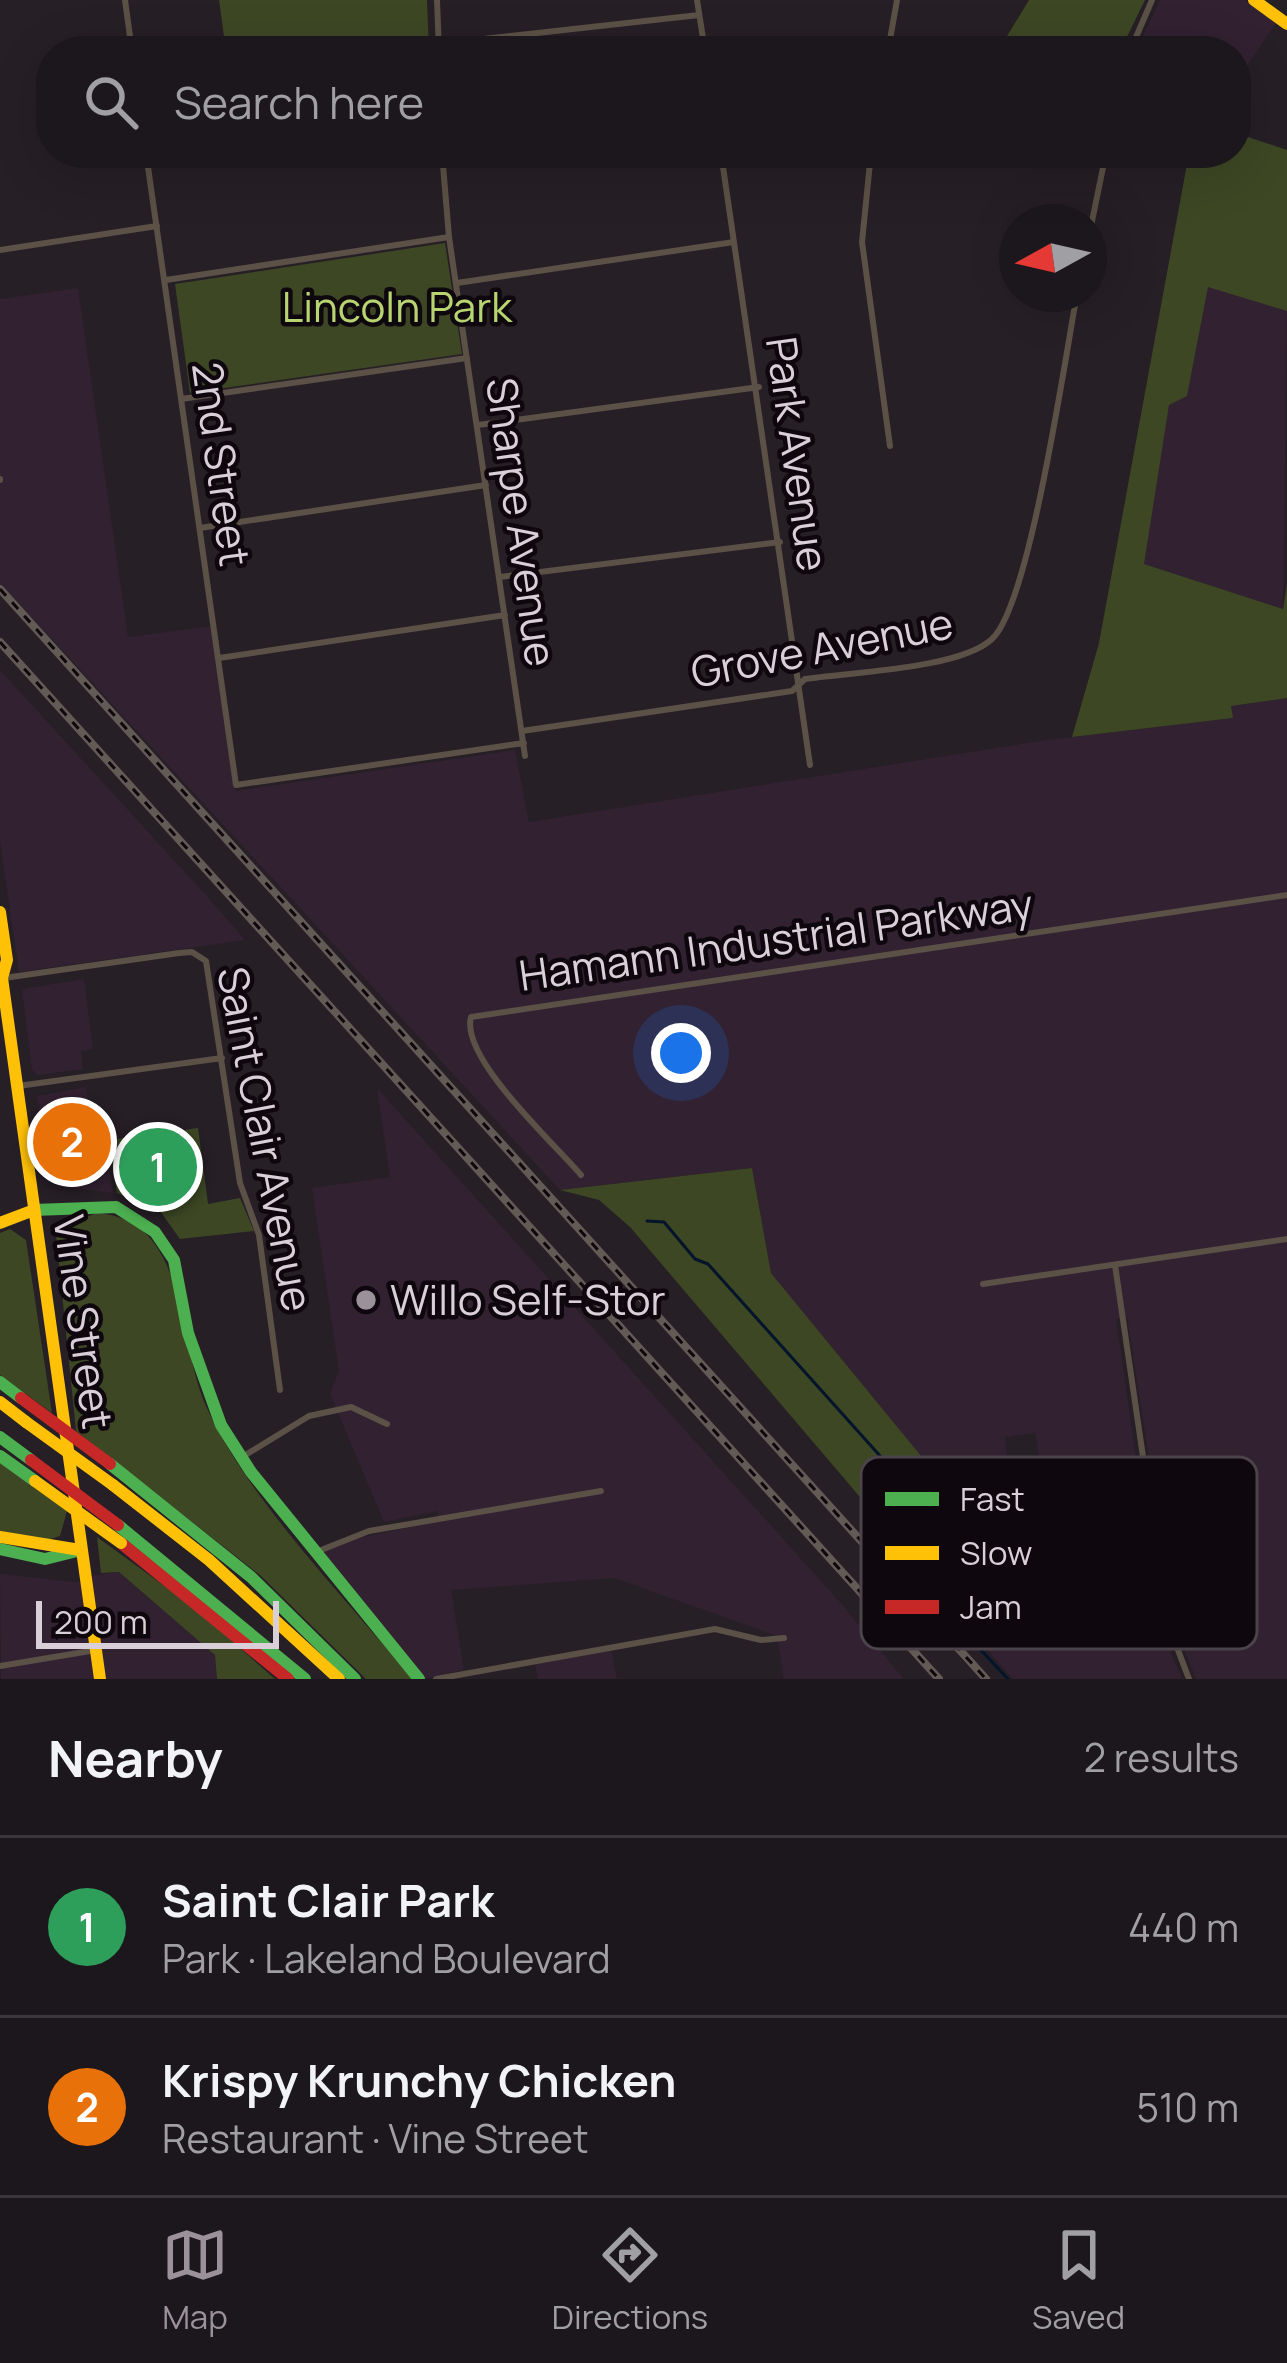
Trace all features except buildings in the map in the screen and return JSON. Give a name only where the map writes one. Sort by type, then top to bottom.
[{"type":"main road","points":[[1254,0],[1287,24]]},
{"type":"main road","name":"Vine Street","points":[[0,913],[7,960],[1,975],[100,1679]]},
{"type":"main road","points":[[0,1210],[116,1207],[155,1232],[174,1260],[201,1379],[242,1457],[419,1679]]},
{"type":"main road","points":[[0,1223],[34,1210]]},
{"type":"main road","points":[[0,1382],[251,1577],[356,1679]]},
{"type":"main road","points":[[0,1402],[209,1560],[339,1679]]},
{"type":"main road","points":[[0,1436],[118,1525],[305,1679]]},
{"type":"main road","points":[[0,1456],[121,1543],[288,1679]]},
{"type":"main road","points":[[0,1537],[81,1550]]},
{"type":"main road","points":[[0,1550],[45,1558],[81,1550]]},
{"type":"street","points":[[125,0],[130,36]]},
{"type":"street","points":[[437,0],[439,36]]},
{"type":"street","points":[[697,0],[703,36]]},
{"type":"street","points":[[890,36],[896,0]]},
{"type":"street","points":[[1136,36],[1152,0]]},
{"type":"street","points":[[526,36],[699,14]]},
{"type":"street","name":"2nd Street","points":[[148,168],[236,784],[524,743]]},
{"type":"street","name":"Sharpe Avenue","points":[[443,168],[449,237],[525,756]]},
{"type":"street","name":"Park Avenue","points":[[723,168],[759,387],[810,765]]},
{"type":"street","points":[[869,168],[862,242],[890,446]]},
{"type":"street","points":[[1096,204],[1103,168]]},
{"type":"street","points":[[0,250],[158,226]]},
{"type":"street","points":[[166,280],[449,237]]},
{"type":"street","points":[[457,283],[734,242]]},
{"type":"street","name":"Grove Avenue","points":[[522,730],[951,658],[992,639],[1009,615],[1026,548],[1073,312]]},
{"type":"street","points":[[181,400],[467,358]]},
{"type":"street","points":[[478,424],[759,387]]},
{"type":"street","points":[[200,528],[486,485]]},
{"type":"street","points":[[500,577],[780,542]]},
{"type":"street","points":[[219,658],[505,615]]},
{"type":"street","name":"Hamann Industrial Parkway","points":[[581,1175],[481,1061],[468,1026],[471,1017],[1287,896]]},
{"type":"street","name":"Saint Clair Avenue","points":[[1,975],[179,953],[201,955],[210,969],[240,1184],[259,1238],[280,1390]]},
{"type":"street","points":[[18,1086],[222,1058]]},
{"type":"street","points":[[983,1284],[1287,1239]]},
{"type":"street","points":[[1114,1265],[1143,1457]]},
{"type":"street","points":[[242,1457],[309,1416],[351,1407],[387,1424]]},
{"type":"street","points":[[316,1552],[369,1531],[601,1491]]},
{"type":"street","points":[[436,1679],[715,1629],[761,1640],[784,1638]]},
{"type":"street","points":[[1178,1649],[1189,1679]]},
{"type":"street","points":[[1,1666],[96,1650]]},
{"type":"shaded area","points":[[1160,0],[1245,0],[1276,23],[1251,60],[1251,36],[1143,36]]},
{"type":"shaded area","points":[[1208,286],[1287,311],[1283,609],[1143,564],[1169,405],[1187,396]]},
{"type":"shaded area","points":[[78,288],[128,637],[213,626],[235,791],[515,750],[529,822],[1046,740],[1232,718],[1231,706],[1287,698],[1287,1679],[1196,1679],[1184,1649],[1257,1649],[1257,1457],[1149,1457],[1127,1317],[1116,1319],[1136,1457],[1039,1457],[1035,1433],[1005,1437],[1007,1457],[921,1457],[771,1273],[752,1168],[560,1190],[0,583],[0,299]]},
{"type":"shaded area","points":[[0,670],[245,940],[19,972],[0,842]]},
{"type":"shaded area","points":[[84,979],[93,1049],[81,1051],[83,1069],[38,1075],[32,1070],[22,989]]},
{"type":"shaded area","points":[[86,1087],[94,1141],[105,1140],[113,1193],[58,1186],[47,1169],[37,1096]]},
{"type":"shaded area","points":[[377,1088],[839,1601],[861,1627],[861,1649],[879,1649],[904,1679],[784,1679],[777,1636],[614,1578],[451,1590],[464,1670],[423,1679],[322,1553],[340,1542],[438,1521],[438,1511],[384,1522],[330,1394],[339,1371],[312,1188],[390,1177]]},
{"type":"shaded area","points":[[119,1572],[215,1655],[217,1679],[104,1679],[89,1576]]},
{"type":"shaded area","points":[[0,1574],[83,1583],[98,1679],[1,1679]]},
{"type":"shaded area","points":[[611,1649],[617,1679],[538,1679],[535,1664]]},
{"type":"shaded area","points":[[987,1649],[1169,1649],[1182,1679],[1013,1679]]},
{"type":"green space","points":[[219,0],[427,0],[428,36],[224,36]]},
{"type":"green space","points":[[1029,0],[1145,0],[1127,36],[1007,36]]},
{"type":"green space","points":[[1251,138],[1287,150],[1287,311],[1208,287],[1187,396],[1169,405],[1144,564],[1283,609],[1287,584],[1287,698],[1231,706],[1233,718],[1072,737],[1099,643],[1186,168],[1251,168]]},
{"type":"green space","name":"Lincoln Park","points":[[445,243],[462,354],[190,393],[175,284]]},
{"type":"green space","points":[[198,1128],[208,1204],[240,1198],[254,1231],[180,1239],[160,1211],[117,1193],[109,1140]]},
{"type":"green space","points":[[752,1168],[771,1273],[922,1457],[861,1457],[861,1498],[630,1227],[599,1200],[560,1190]]},
{"type":"green space","points":[[98,1213],[128,1221],[149,1237],[175,1287],[196,1379],[224,1441],[272,1513],[412,1679],[366,1679],[261,1576],[76,1431],[56,1234],[63,1224]]},
{"type":"green space","points":[[10,1229],[26,1240],[52,1413],[0,1375],[0,1233]]},
{"type":"green space","points":[[0,1463],[67,1511],[60,1536],[44,1541],[0,1531]]},
{"type":"green space","points":[[97,1537],[196,1609],[275,1679],[217,1679],[215,1655],[119,1572],[101,1573]]},
{"type":"waterway","points":[[647,1221],[664,1222],[695,1259],[708,1264],[881,1457]]},
{"type":"waterway","points":[[980,1649],[1008,1679]]},
{"type":"railway","points":[[0,589],[861,1541]]},
{"type":"railway","points":[[0,642],[861,1593]]},
{"type":"railway","points":[[912,1649],[939,1679]]},
{"type":"railway","points":[[959,1649],[986,1679]]},
{"type":"traffic: fast","points":[[34,1210],[116,1207],[155,1232],[174,1260],[188,1333],[221,1425],[251,1472],[419,1679]]},
{"type":"traffic: fast","points":[[0,1382],[21,1398]]},
{"type":"traffic: fast","points":[[0,1437],[31,1460]]},
{"type":"traffic: fast","points":[[0,1456],[35,1481]]},
{"type":"traffic: fast","points":[[110,1464],[251,1577],[355,1679]]},
{"type":"traffic: fast","points":[[118,1525],[305,1679]]},
{"type":"traffic: fast","points":[[0,1549],[45,1559],[81,1550]]},
{"type":"traffic: slow","points":[[1254,0],[1287,24]]},
{"type":"traffic: slow","points":[[0,912],[7,960],[2,978],[100,1679]]},
{"type":"traffic: slow","points":[[0,1223],[34,1210]]},
{"type":"traffic: slow","points":[[0,1402],[26,1422]]},
{"type":"traffic: slow","points":[[26,1422],[113,1485]]},
{"type":"traffic: slow","points":[[35,1481],[121,1543]]},
{"type":"traffic: slow","points":[[113,1485],[209,1560],[339,1679]]},
{"type":"traffic: slow","points":[[0,1537],[80,1550]]},
{"type":"traffic: jam","points":[[21,1398],[110,1464]]},
{"type":"traffic: jam","points":[[31,1460],[118,1525]]},
{"type":"traffic: jam","points":[[121,1543],[288,1679]]},
{"type":"place","name":"Krispy Krunchy Chicken","points":[[72,1142]]},
{"type":"place","name":"Saint Clair Park","points":[[158,1167]]},
{"type":"place","name":"Willo Self-Stor","points":[[366,1300]]}]
